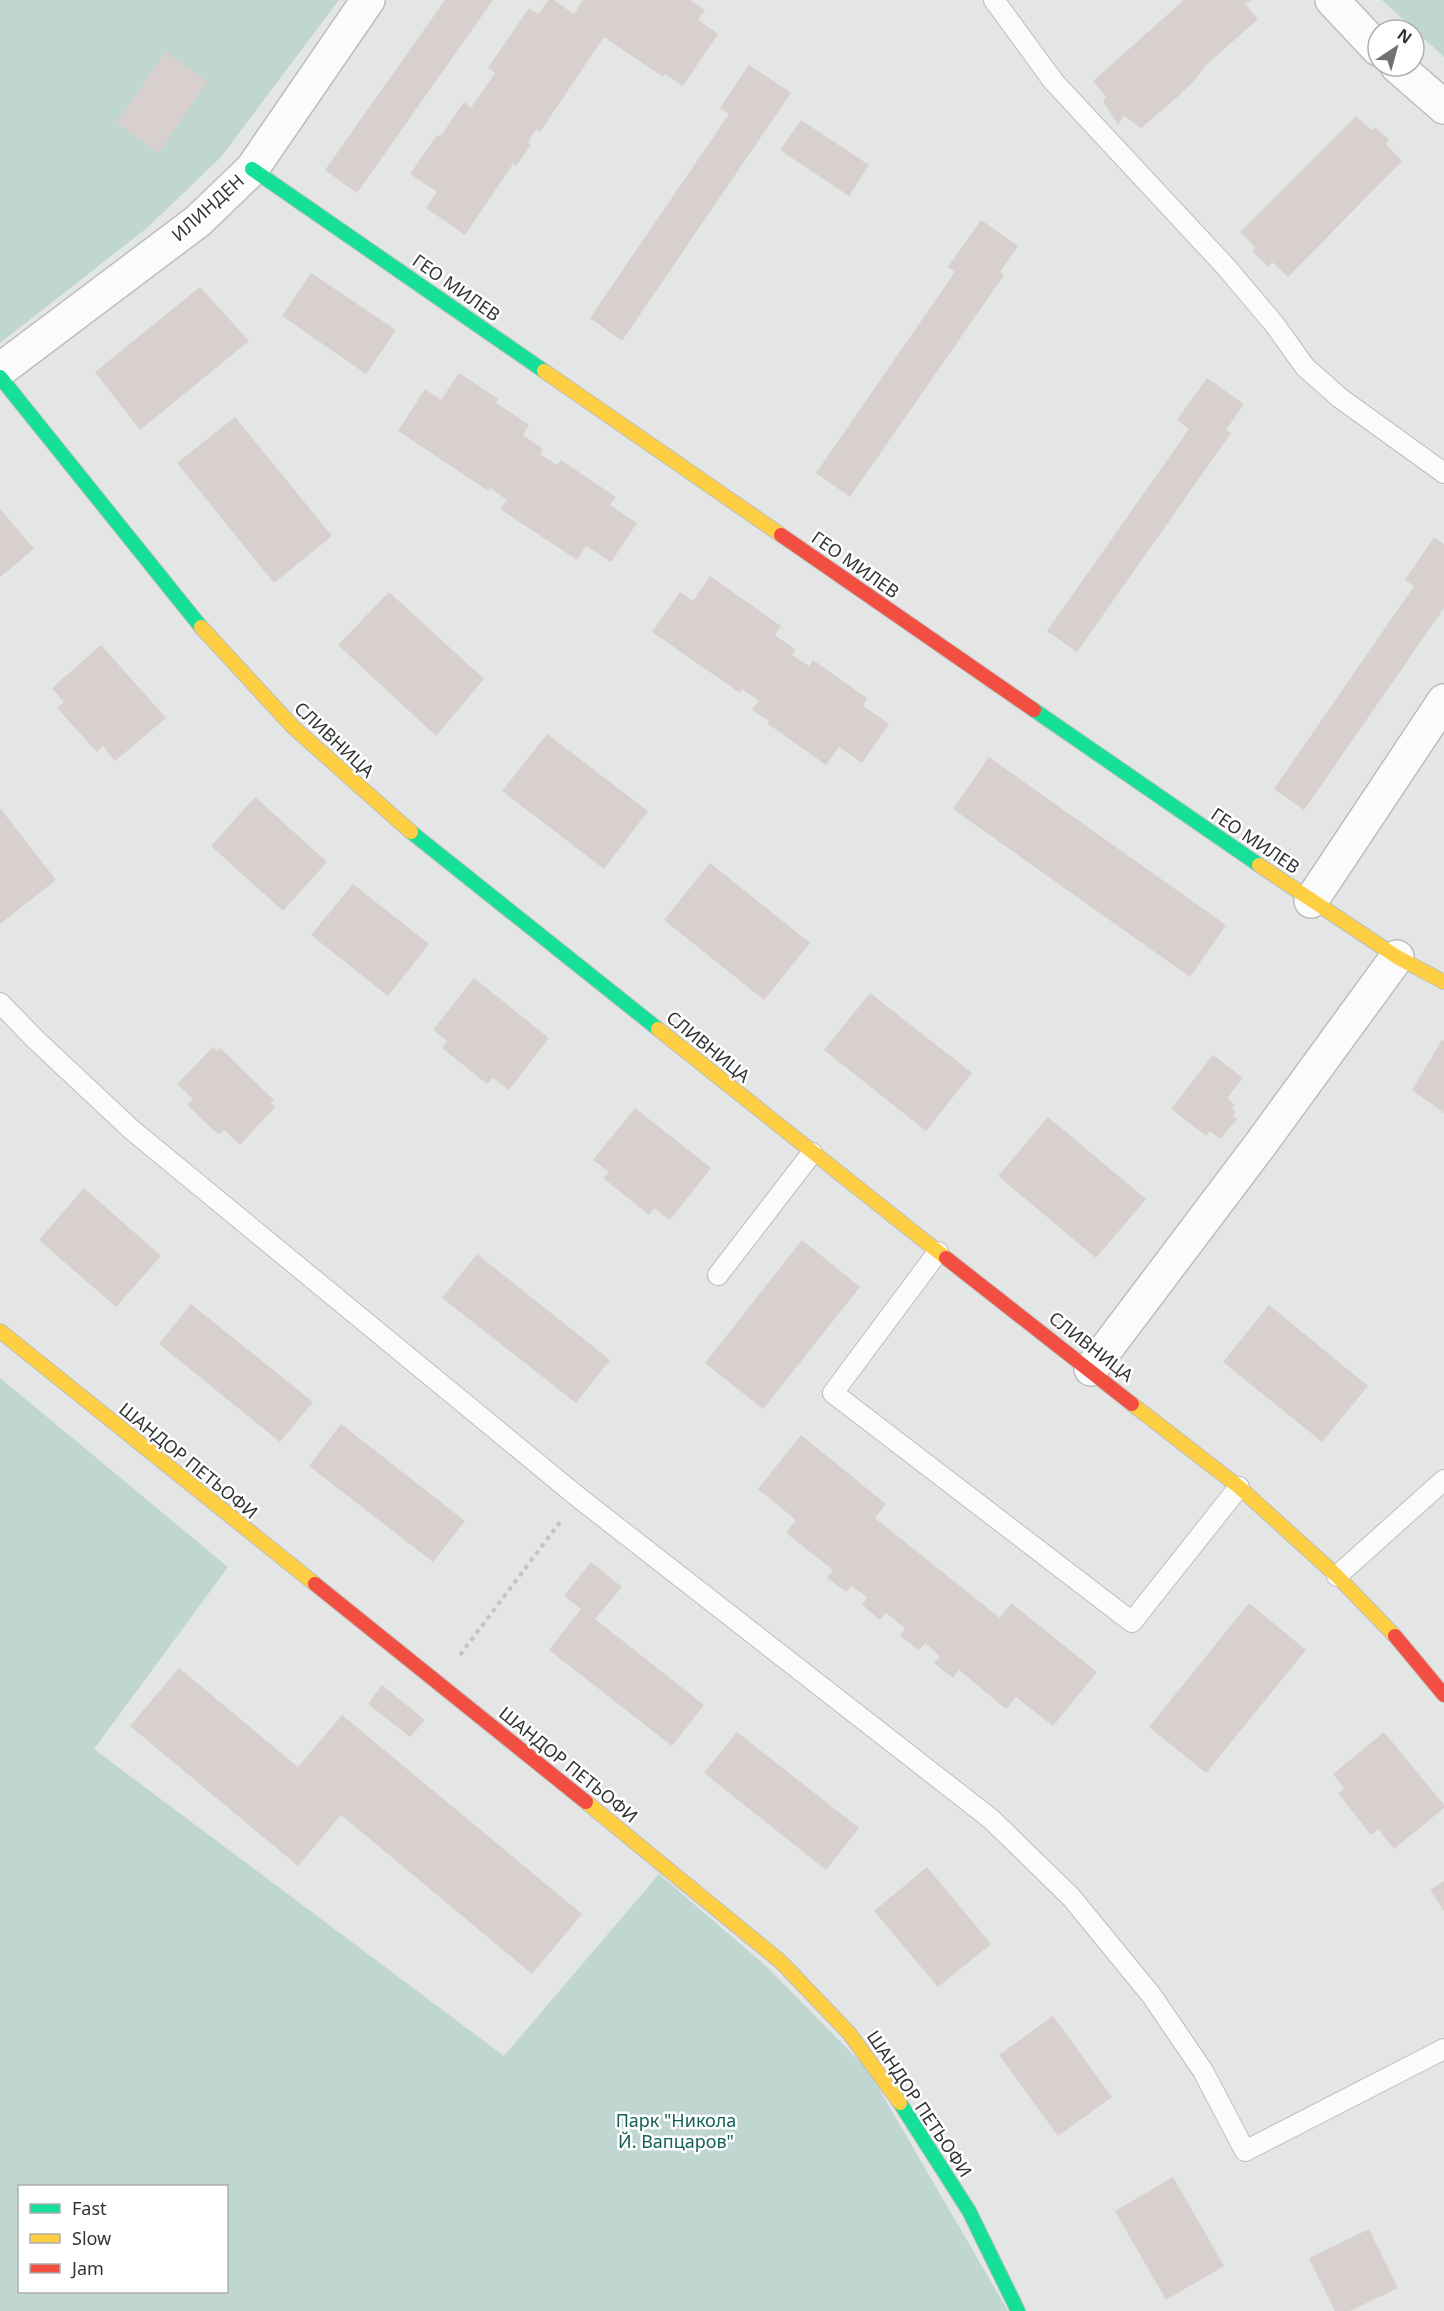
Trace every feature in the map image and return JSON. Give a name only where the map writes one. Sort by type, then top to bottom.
[{"type":"street","name":"ИЛИНДЕН","points":[[0,370],[198,221],[252,169],[368,0]]},
{"type":"street","points":[[1332,0],[1366,36]]},
{"type":"street","points":[[1411,78],[1444,107]]},
{"type":"street","name":"ГЕО МИЛЕВ","points":[[252,169],[1311,901],[1397,957],[1444,982]]},
{"type":"street","name":"СЛИВНИЦА","points":[[0,377],[203,630],[293,727],[388,814],[812,1153],[1239,1487],[1337,1576],[1394,1635],[1444,1695]]},
{"type":"street","points":[[1311,901],[1444,701]]},
{"type":"street","points":[[1091,1369],[1260,1145],[1397,957]]},
{"type":"street","name":"ШАНДОР ПЕТЬОФИ","points":[[0,1331],[692,1887],[781,1962],[849,2033],[911,2118],[969,2211],[1018,2311]]},
{"type":"lane","points":[[994,0],[1054,82],[1226,267],[1275,325],[1305,367],[1340,398],[1444,473]]},
{"type":"lane","points":[[0,1002],[36,1040],[132,1130],[578,1497],[991,1819],[1063,1889],[1152,1996],[1203,2071],[1245,2151],[1444,2049]]},
{"type":"lane","points":[[718,1275],[812,1153]]},
{"type":"lane","points":[[938,1252],[833,1393],[1132,1622],[1239,1487]]},
{"type":"lane","points":[[1337,1576],[1444,1480]]},
{"type":"path","points":[[438,1684],[578,1497]]},
{"type":"green space","points":[[0,0],[339,0],[221,157],[147,228],[0,343]]},
{"type":"green space","points":[[1382,0],[1444,0],[1444,57],[1426,40],[1426,18],[1402,18]]},
{"type":"green space","name":"Парк \"Никола Й. Вапцаров\"","points":[[0,1378],[228,1567],[94,1749],[504,2056],[659,1874],[766,1966],[868,2070],[1008,2311],[0,2311]]},
{"type":"building","points":[[445,0],[493,0],[357,193],[325,170]]},
{"type":"building","points":[[548,0],[554,0],[574,14],[583,0],[690,0],[705,10],[698,20],[718,34],[683,86],[665,74],[663,77],[604,37],[540,132],[536,129],[528,142],[531,145],[516,166],[513,164],[465,235],[426,208],[437,192],[410,174],[437,135],[440,137],[464,102],[471,108],[495,73],[488,68],[529,8],[539,14]]},
{"type":"building","points":[[1184,0],[1250,0],[1252,2],[1244,3],[1258,19],[1206,65],[1193,82],[1174,100],[1141,128],[1124,116],[1118,125],[1103,101],[1106,97],[1093,81]]},
{"type":"building","points":[[165,52],[208,81],[158,153],[116,123]]},
{"type":"building","points":[[749,65],[791,93],[622,341],[590,318],[729,114],[720,108]]},
{"type":"building","points":[[1356,116],[1371,130],[1375,127],[1389,140],[1386,144],[1402,161],[1288,277],[1272,262],[1268,267],[1252,251],[1255,247],[1240,232]]},
{"type":"building","points":[[801,120],[869,165],[849,196],[780,150]]},
{"type":"building","points":[[981,220],[1018,246],[1000,272],[1004,275],[850,497],[816,473],[955,272],[948,267]]},
{"type":"building","points":[[311,273],[396,330],[366,374],[282,316]]},
{"type":"building","points":[[200,287],[249,341],[140,430],[95,372]]},
{"type":"building","points":[[459,373],[498,399],[496,403],[529,425],[523,435],[543,449],[540,454],[557,465],[561,460],[616,497],[610,505],[637,523],[611,562],[586,546],[577,560],[500,509],[507,500],[490,488],[488,491],[398,431],[425,389],[441,400]]},
{"type":"building","points":[[1207,378],[1244,404],[1226,430],[1231,433],[1077,652],[1047,631],[1189,429],[1177,420]]},
{"type":"building","points":[[235,417],[332,536],[274,583],[177,463]]},
{"type":"building","points":[[0,509],[34,549],[0,577]]},
{"type":"building","points":[[1434,537],[1444,544],[1444,608],[1304,810],[1274,789],[1414,586],[1405,580]]},
{"type":"building","points":[[710,576],[781,626],[775,635],[796,650],[792,655],[809,666],[813,660],[867,698],[863,706],[889,724],[862,763],[839,747],[826,765],[752,710],[759,701],[742,689],[740,693],[652,632],[680,592],[693,601]]},
{"type":"building","points":[[389,592],[484,679],[436,736],[338,645]]},
{"type":"building","points":[[101,645],[166,718],[115,761],[103,746],[97,752],[57,708],[64,702],[52,688]]},
{"type":"building","points":[[547,734],[648,811],[604,869],[502,791]]},
{"type":"building","points":[[989,757],[1226,925],[1190,977],[953,809]]},
{"type":"building","points":[[255,797],[327,862],[283,911],[211,846]]},
{"type":"building","points":[[0,808],[56,880],[0,924]]},
{"type":"building","points":[[710,863],[810,943],[764,1000],[664,920]]},
{"type":"building","points":[[353,884],[429,944],[388,996],[311,935]]},
{"type":"building","points":[[474,978],[549,1038],[509,1090],[493,1078],[487,1084],[442,1048],[447,1041],[433,1030]]},
{"type":"building","points":[[870,993],[972,1073],[926,1131],[824,1050]]},
{"type":"building","points":[[1442,1040],[1444,1041],[1444,1113],[1412,1090]]},
{"type":"building","points":[[213,1047],[217,1051],[220,1048],[274,1100],[271,1103],[275,1107],[240,1145],[224,1130],[219,1135],[187,1105],[193,1099],[177,1084]]},
{"type":"building","points":[[1213,1055],[1243,1078],[1227,1098],[1235,1105],[1232,1109],[1236,1112],[1233,1116],[1237,1119],[1220,1139],[1210,1131],[1206,1136],[1171,1109]]},
{"type":"building","points":[[635,1108],[711,1168],[670,1220],[654,1208],[649,1215],[603,1178],[609,1172],[593,1160]]},
{"type":"building","points":[[1048,1117],[1146,1199],[1096,1258],[998,1176]]},
{"type":"building","points":[[84,1188],[161,1256],[116,1307],[39,1240]]},
{"type":"building","points":[[802,1240],[860,1287],[763,1409],[705,1363]]},
{"type":"building","points":[[477,1254],[610,1360],[576,1403],[442,1298]]},
{"type":"building","points":[[191,1304],[313,1402],[280,1442],[159,1344]]},
{"type":"building","points":[[1269,1305],[1368,1386],[1322,1442],[1223,1362]]},
{"type":"building","points":[[341,1424],[465,1521],[433,1562],[309,1466]]},
{"type":"building","points":[[801,1435],[886,1504],[875,1518],[1000,1618],[1011,1603],[1097,1672],[1053,1726],[1016,1697],[1006,1709],[959,1670],[953,1678],[934,1663],[940,1656],[925,1643],[919,1650],[900,1636],[905,1628],[886,1613],[880,1620],[862,1605],[867,1597],[852,1586],[846,1592],[827,1578],[833,1570],[786,1533],[796,1520],[758,1489]]},
{"type":"building","points":[[591,1562],[622,1587],[595,1619],[704,1705],[672,1746],[549,1650],[581,1609],[564,1596]]},
{"type":"building","points":[[1249,1603],[1306,1650],[1206,1773],[1149,1727]]},
{"type":"building","points":[[179,1668],[298,1767],[342,1715],[582,1914],[532,1974],[341,1815],[298,1866],[130,1726]]},
{"type":"building","points":[[382,1685],[425,1720],[410,1737],[368,1704]]},
{"type":"building","points":[[737,1732],[859,1828],[826,1870],[704,1773]]},
{"type":"building","points":[[1384,1732],[1444,1805],[1444,1808],[1394,1849],[1378,1829],[1371,1835],[1338,1793],[1344,1789],[1333,1774]]},
{"type":"building","points":[[927,1867],[991,1944],[938,1987],[874,1911]]},
{"type":"building","points":[[1444,1881],[1444,1911],[1430,1890]]},
{"type":"building","points":[[1053,2016],[1112,2097],[1058,2136],[999,2055]]},
{"type":"building","points":[[1173,2177],[1224,2266],[1166,2300],[1115,2211]]},
{"type":"building","points":[[1369,2229],[1398,2288],[1350,2311],[1335,2311],[1309,2258]]},
{"type":"traffic: fast","points":[[252,169],[544,371]]},
{"type":"traffic: fast","points":[[0,377],[201,627]]},
{"type":"traffic: fast","points":[[1034,710],[1259,865]]},
{"type":"traffic: fast","points":[[411,832],[658,1029]]},
{"type":"traffic: fast","points":[[900,2103],[969,2211],[1018,2311]]},
{"type":"traffic: slow","points":[[544,371],[781,535]]},
{"type":"traffic: slow","points":[[201,627],[293,727],[411,832]]},
{"type":"traffic: slow","points":[[1259,865],[1397,957],[1444,982]]},
{"type":"traffic: slow","points":[[658,1029],[946,1258]]},
{"type":"traffic: slow","points":[[0,1331],[315,1584]]},
{"type":"traffic: slow","points":[[1132,1404],[1239,1487],[1337,1576],[1395,1636]]},
{"type":"traffic: slow","points":[[586,1802],[781,1962],[849,2033],[900,2103]]},
{"type":"traffic: jam","points":[[781,535],[1034,710]]},
{"type":"traffic: jam","points":[[946,1258],[1132,1404]]},
{"type":"traffic: jam","points":[[315,1584],[586,1802]]},
{"type":"traffic: jam","points":[[1395,1636],[1444,1695]]}]
